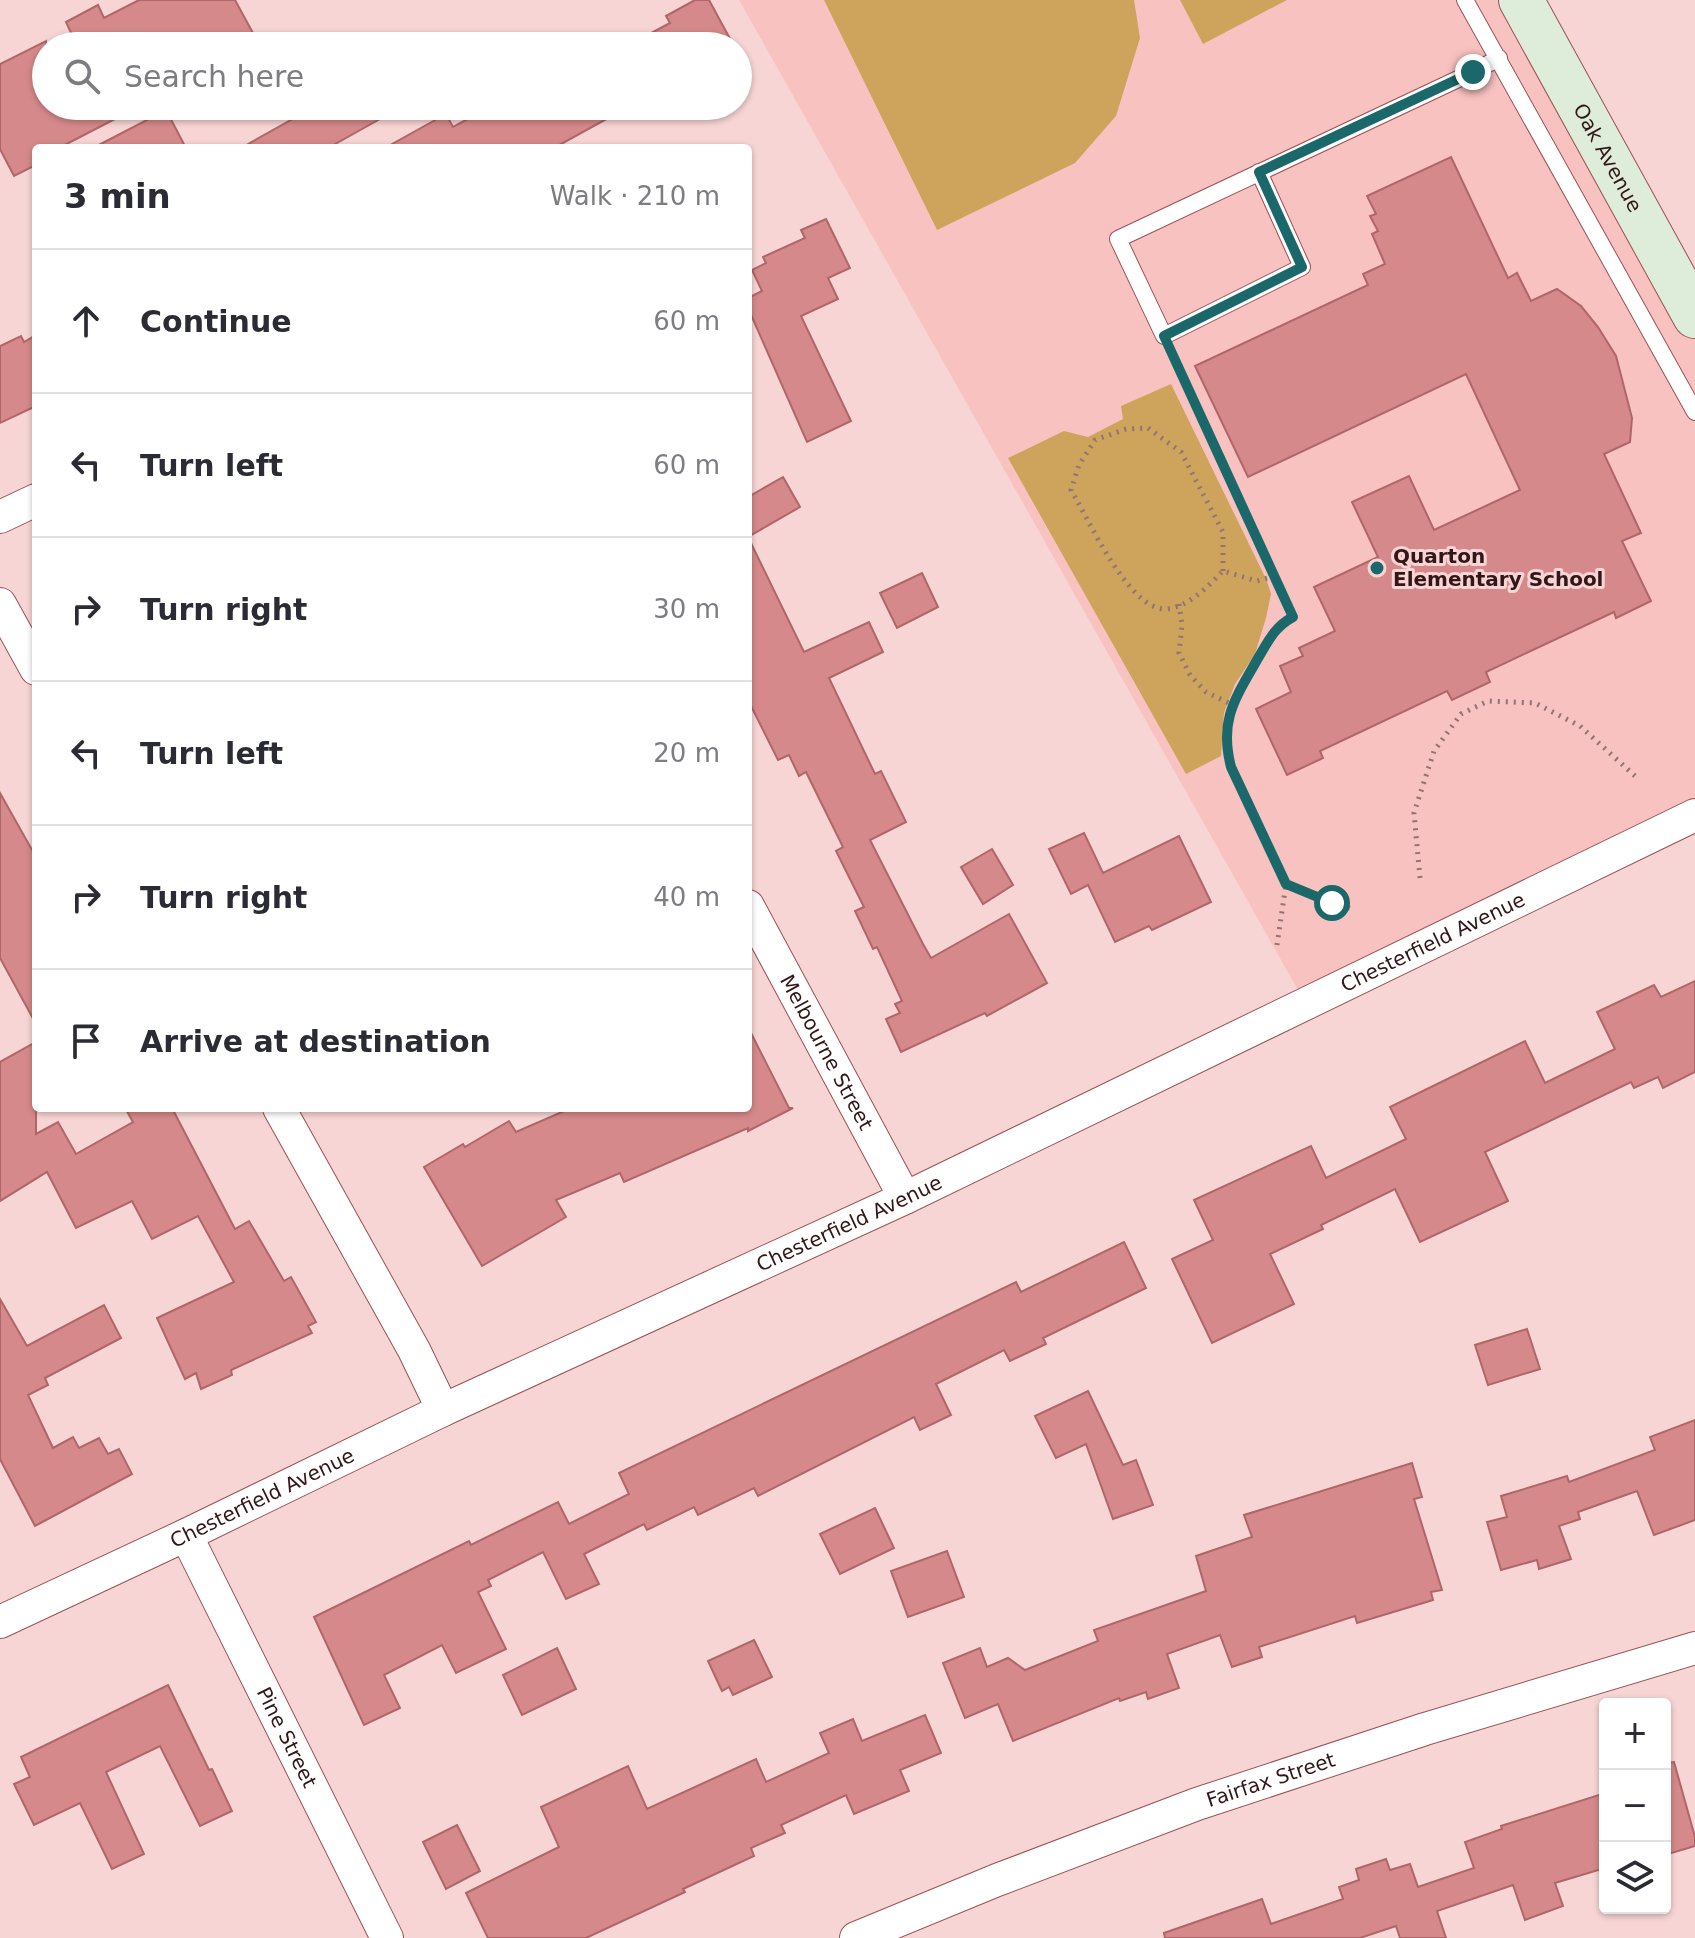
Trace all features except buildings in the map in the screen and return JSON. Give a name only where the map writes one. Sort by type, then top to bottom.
[{"type":"street","name":"Oak Avenue","points":[[1521,0],[1695,316]]},
{"type":"street","points":[[0,517],[32,502]]},
{"type":"street","points":[[0,604],[32,662]]},
{"type":"street","name":"Chesterfield Avenue","points":[[0,1622],[443,1410],[905,1198],[1695,815]]},
{"type":"street","name":"Melbourne Street","points":[[752,913],[905,1198]]},
{"type":"street","points":[[281,1112],[414,1350],[443,1410]]},
{"type":"street","name":"Pine Street","points":[[186,1535],[387,1938]]},
{"type":"street","name":"Fairfax Street","points":[[856,1938],[997,1880],[1197,1804],[1425,1729],[1695,1648]]},
{"type":"lane","points":[[1465,0],[1695,412]]},
{"type":"lane","points":[[1259,172],[1302,267],[1164,336],[1118,239],[1259,172],[1499,58]]},
{"type":"path","points":[[1164,336],[1293,617],[1271,634],[1235,695],[1226,748],[1231,767],[1286,884],[1277,945]]},
{"type":"path","points":[[1148,428],[1181,452],[1223,532],[1223,571],[1198,595],[1165,609],[1149,604],[1127,586],[1071,490],[1079,465],[1095,440],[1126,429],[1148,428]]},
{"type":"path","points":[[1223,571],[1257,581],[1275,576]]},
{"type":"path","points":[[1179,604],[1182,625],[1179,653],[1190,675],[1206,692],[1233,705]]},
{"type":"path","points":[[1420,878],[1414,813],[1434,751],[1461,714],[1488,701],[1535,703],[1580,726],[1635,776]]},
{"type":"path","points":[[1286,884],[1353,909]]},
{"type":"shaded area","name":"Quarton Elementary School","points":[[739,0],[1517,0],[1695,323],[1695,812],[1303,999]]},
{"type":"shaded area","points":[[824,0],[1134,0],[1140,38],[1116,116],[1075,163],[937,230]]},
{"type":"shaded area","points":[[1180,0],[1287,0],[1203,44]]},
{"type":"shaded area","points":[[1171,384],[1271,594],[1255,654],[1235,684],[1224,713],[1221,756],[1186,774],[1008,458],[1064,431],[1088,437],[1123,419],[1121,406]]},
{"type":"place","name":"Quarton Elementary School","points":[[1377,568]]},
{"type":"route","points":[[1332,903],[1286,884],[1231,767],[1226,748],[1235,695],[1271,634],[1293,617],[1164,336],[1302,267],[1259,172],[1473,72]]}]
